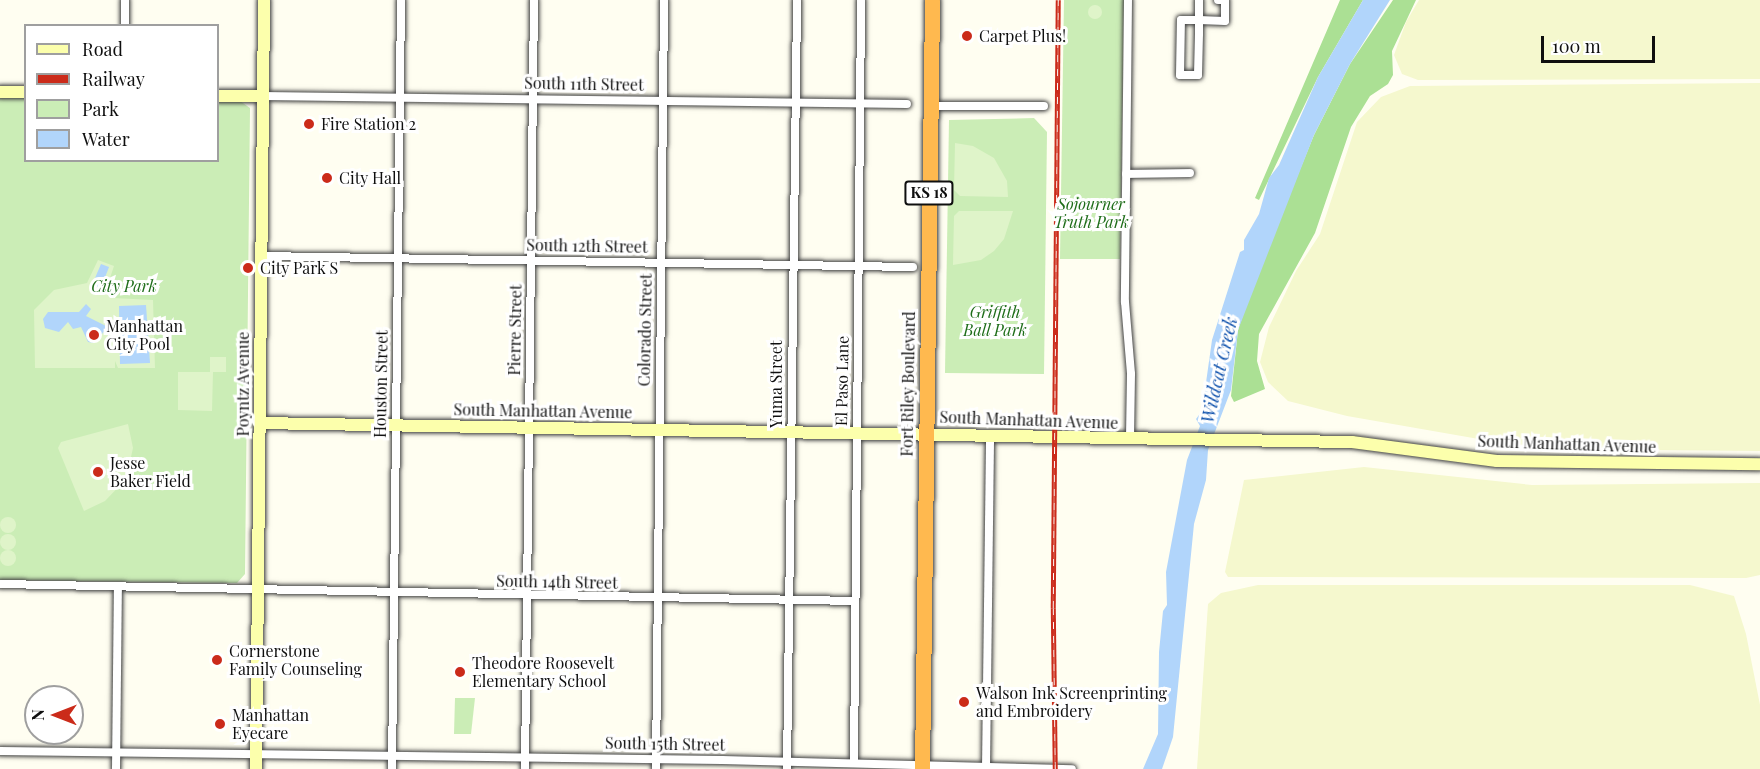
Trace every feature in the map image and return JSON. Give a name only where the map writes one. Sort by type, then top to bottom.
[{"type":"highway","name":"Fort Riley Boulevard","points":[[922,767],[932,0]]},
{"type":"street","points":[[125,0],[125,24]]},
{"type":"street","name":"Poyntz Avenue","points":[[256,769],[264,0]]},
{"type":"street","name":"Houston Street","points":[[392,769],[401,0]]},
{"type":"street","name":"Pierre Street","points":[[525,769],[534,0]]},
{"type":"street","name":"Colorado Street","points":[[656,769],[664,0]]},
{"type":"street","name":"Yuma Street","points":[[787,765],[796,0]]},
{"type":"street","name":"El Paso Lane","points":[[854,762],[861,0]]},
{"type":"street","points":[[1128,0],[1125,302],[1131,374],[1130,439]]},
{"type":"street","points":[[1199,0],[1199,20],[1198,75],[1180,75],[1181,20],[1199,20],[1225,21],[1225,0],[1218,0]]},
{"type":"street","points":[[0,92],[24,92]]},
{"type":"street","points":[[219,96],[262,96]]},
{"type":"street","name":"South 11th Street","points":[[262,96],[907,104]]},
{"type":"street","points":[[930,106],[1044,106]]},
{"type":"street","points":[[1126,174],[1190,174]]},
{"type":"street","name":"South 12th Street","points":[[261,256],[913,267]]},
{"type":"street","name":"South Manhattan Avenue","points":[[259,423],[1352,442],[1497,461],[1760,464]]},
{"type":"street","points":[[986,767],[990,435]]},
{"type":"street","name":"South 14th Street","points":[[0,584],[258,592],[855,601]]},
{"type":"street","points":[[116,769],[118,588]]},
{"type":"street","name":"South 15th Street","points":[[0,751],[656,759],[787,765],[854,762],[922,767],[1072,769]]},
{"type":"green space","name":"Sojourner Truth Park","points":[[1064,0],[1124,0],[1120,259],[1060,259]]},
{"type":"green space","points":[[1340,0],[1363,0],[1318,77],[1259,200],[1255,198]]},
{"type":"green space","points":[[1393,0],[1416,0],[1392,51],[1393,75],[1388,84],[1370,96],[1351,127],[1315,233],[1259,334],[1257,361],[1265,389],[1234,402],[1231,396],[1238,330],[1253,285],[1314,135],[1350,64]]},
{"type":"green space","points":[[1419,0],[1760,0],[1760,79],[1418,80],[1402,74],[1394,55],[1406,22]]},
{"type":"green space","points":[[1092,5],[1098,5],[1102,12],[1098,19],[1092,19],[1088,15],[1088,9]]},
{"type":"green space","points":[[1760,83],[1760,451],[1536,449],[1347,416],[1288,401],[1268,382],[1260,362],[1269,327],[1296,271],[1320,234],[1357,122],[1381,97],[1410,86]]},
{"type":"green space","name":"City Park","points":[[0,96],[24,97],[24,162],[219,162],[219,101],[240,101],[250,108],[245,574],[237,583],[0,580]]},
{"type":"green space","name":"Griffith Ball Park","points":[[1034,118],[1047,132],[1044,374],[945,373],[949,120]]},
{"type":"green space","points":[[955,143],[973,146],[994,158],[1007,181],[1008,197],[960,196],[954,190]]},
{"type":"green space","points":[[959,211],[1013,211],[1004,239],[994,251],[981,260],[953,265],[954,216]]},
{"type":"green space","name":"Manhattan City Pool","points":[[98,260],[114,266],[108,284],[116,288],[113,298],[153,300],[155,368],[118,368],[115,361],[115,368],[35,368],[34,310],[54,290],[87,283]]},
{"type":"green space","points":[[210,357],[226,357],[226,372],[213,372],[212,411],[178,410],[178,372],[210,372]]},
{"type":"green space","name":"Jesse Baker Field","points":[[128,424],[133,448],[126,479],[105,501],[84,511],[58,448],[61,442]]},
{"type":"green space","points":[[1364,467],[1532,485],[1760,483],[1760,575],[1746,578],[1228,577],[1225,572],[1244,480]]},
{"type":"green space","points":[[5,517],[11,517],[16,525],[14,531],[5,533],[0,528],[0,522]]},
{"type":"green space","points":[[5,534],[11,534],[16,542],[14,548],[5,550],[0,545],[0,539]]},
{"type":"green space","points":[[5,550],[11,550],[16,558],[14,564],[5,566],[0,561],[0,555]]},
{"type":"green space","points":[[1258,585],[1690,585],[1734,596],[1746,634],[1760,705],[1760,769],[1197,769],[1208,604],[1221,593]]},
{"type":"green space","points":[[455,698],[475,698],[471,734],[454,734]]},
{"type":"water","name":"Wildcat Creek","points":[[1363,0],[1390,0],[1350,64],[1314,135],[1238,330],[1231,390],[1208,450],[1206,480],[1194,524],[1173,737],[1162,769],[1143,769],[1158,734],[1159,652],[1163,611],[1167,605],[1166,572],[1187,460],[1200,426],[1196,419],[1202,411],[1212,340],[1240,252],[1244,250],[1244,240],[1259,214],[1269,178],[1279,165],[1318,77]]},
{"type":"water","points":[[101,264],[109,267],[101,288],[92,285]]},
{"type":"water","points":[[86,304],[91,309],[86,316],[108,327],[94,343],[88,342],[81,327],[73,329],[68,322],[59,332],[45,328],[43,319],[48,312],[79,312]]},
{"type":"water","points":[[146,305],[150,363],[120,364],[119,306]]},
{"type":"railway","points":[[1055,769],[1053,608],[1058,0]]},
{"type":"place","name":"Carpet Plus!","points":[[967,36]]},
{"type":"place","name":"Fire Station 2","points":[[309,124]]},
{"type":"place","name":"City Hall","points":[[327,178]]},
{"type":"place","name":"City Park S","points":[[248,268]]},
{"type":"place","name":"Manhattan City Pool","points":[[94,335]]},
{"type":"place","name":"Jesse Baker Field","points":[[98,472]]},
{"type":"place","name":"Cornerstone Family Counseling","points":[[217,660]]},
{"type":"place","name":"Theodore Roosevelt Elementary School","points":[[460,672]]},
{"type":"place","name":"Walson Ink Screenprinting and Embroidery","points":[[964,702]]},
{"type":"place","name":"Manhattan Eyecare","points":[[220,724]]}]
